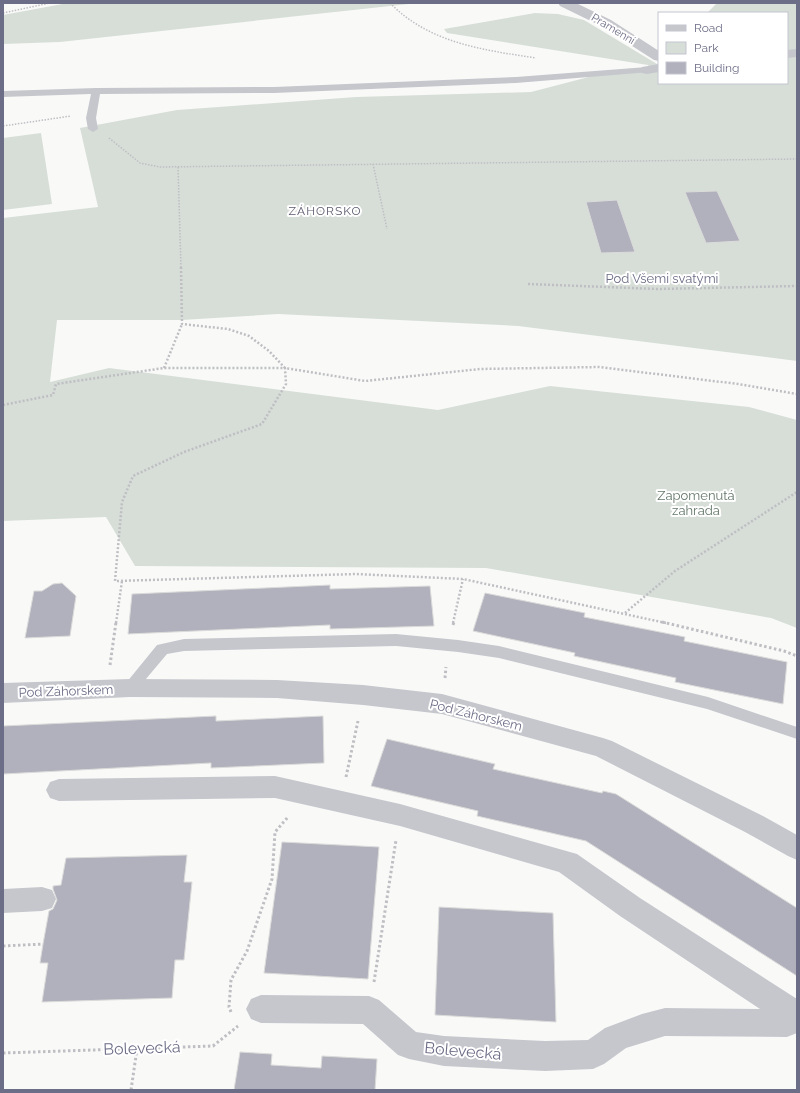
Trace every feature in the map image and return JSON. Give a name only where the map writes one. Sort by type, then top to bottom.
[{"type":"street","name":"Pramenní","points":[[565,3],[606,23],[658,56]]},
{"type":"street","name":"Pod Záhorskem","points":[[3,693],[118,688],[277,689],[442,704],[603,748],[754,824],[797,848]]},
{"type":"street","name":"Bolevecká","points":[[59,790],[275,787],[400,815],[567,862],[630,907],[797,1016],[787,1023],[666,1022],[642,1028],[616,1038],[593,1054],[545,1056],[444,1051],[409,1045],[369,1010]]},
{"type":"street","points":[[3,901],[42,899]]},
{"type":"street","points":[[261,1009],[369,1010]]},
{"type":"lane","points":[[3,94],[96,91],[274,90],[516,80],[653,69]]},
{"type":"lane","points":[[93,129],[91,113],[96,91]]},
{"type":"lane","name":"Pod Záhorskem","points":[[118,688],[162,649],[184,645],[396,640],[458,646],[499,652],[708,703],[797,733]]},
{"type":"path","points":[[3,12],[50,3]]},
{"type":"path","points":[[390,3],[399,14],[416,26],[432,34],[483,48],[538,58]]},
{"type":"path","points":[[3,126],[91,113]]},
{"type":"path","points":[[93,129],[119,144],[130,156],[142,164],[160,167],[797,159]]},
{"type":"path","points":[[373,164],[387,229]]},
{"type":"path","points":[[164,368],[182,324],[178,167]]},
{"type":"path","name":"Pod Všemi svatými","points":[[528,284],[658,289],[797,286]]},
{"type":"path","points":[[182,324],[228,329],[249,336],[269,351],[285,368],[286,384],[262,424],[184,452],[133,476],[122,502],[115,581],[122,582],[356,574],[463,578],[625,613],[784,651],[797,656]]},
{"type":"path","points":[[3,404],[53,395],[56,384],[164,368],[285,368],[364,381],[480,369],[598,367],[738,384],[797,394]]},
{"type":"path","points":[[625,613],[675,571],[797,492]]},
{"type":"path","points":[[118,688],[122,582]]},
{"type":"path","points":[[341,802],[363,696]]},
{"type":"path","points":[[232,1014],[228,1007],[231,980],[247,951],[272,879],[275,832],[306,794]]},
{"type":"path","points":[[369,1010],[400,815]]},
{"type":"path","points":[[3,946],[43,944]]},
{"type":"path","name":"Bolevecká","points":[[3,1053],[213,1046],[261,1009]]},
{"type":"path","points":[[235,1020],[238,1027]]},
{"type":"path","points":[[131,1090],[137,1049]]},
{"type":"green space","points":[[68,3],[418,3],[60,42],[3,44],[3,15]]},
{"type":"green space","name":"Zapomenutá zahrada","points":[[717,3],[797,3],[797,361],[518,326],[278,314],[182,320],[57,320],[50,382],[109,368],[438,410],[550,386],[749,407],[797,420],[797,628],[771,618],[486,568],[135,566],[106,517],[3,521],[3,218],[98,207],[80,128],[177,110],[356,97],[531,92],[604,73],[651,69],[648,65],[447,33],[444,29],[535,13],[558,14],[584,20],[658,64],[658,84],[788,84],[788,12],[708,12]]},
{"type":"green space","points":[[41,133],[52,204],[3,210],[3,138]]},
{"type":"building","points":[[717,191],[740,241],[706,243],[685,192]]},
{"type":"building","points":[[617,200],[635,252],[601,253],[586,202]]},
{"type":"building","points":[[62,583],[76,596],[70,636],[25,638],[34,591],[42,591],[53,584]]},
{"type":"building","points":[[330,585],[330,589],[430,586],[434,626],[330,629],[330,625],[128,634],[132,594]]},
{"type":"building","points":[[485,593],[585,613],[584,617],[685,637],[684,641],[787,662],[783,704],[675,682],[676,678],[574,656],[575,653],[473,631]]},
{"type":"building","points":[[216,716],[216,721],[323,716],[324,763],[211,768],[211,763],[3,774],[3,726]]},
{"type":"building","points":[[387,739],[495,764],[493,769],[602,793],[603,791],[616,794],[797,908],[797,976],[586,841],[477,816],[478,811],[371,786]]},
{"type":"building","points":[[282,842],[379,847],[368,979],[264,973]]},
{"type":"building","points":[[187,855],[184,882],[192,882],[184,960],[175,960],[172,998],[42,1002],[48,963],[40,963],[43,944],[49,911],[53,909],[57,900],[53,886],[61,885],[66,858]]},
{"type":"building","points":[[439,907],[553,913],[556,1022],[435,1015]]},
{"type":"building","points":[[240,1052],[272,1054],[271,1065],[321,1068],[322,1056],[377,1059],[375,1090],[234,1090]]},
{"type":"district","name":"ZÁHORSKO","points":[[325,211]]}]
